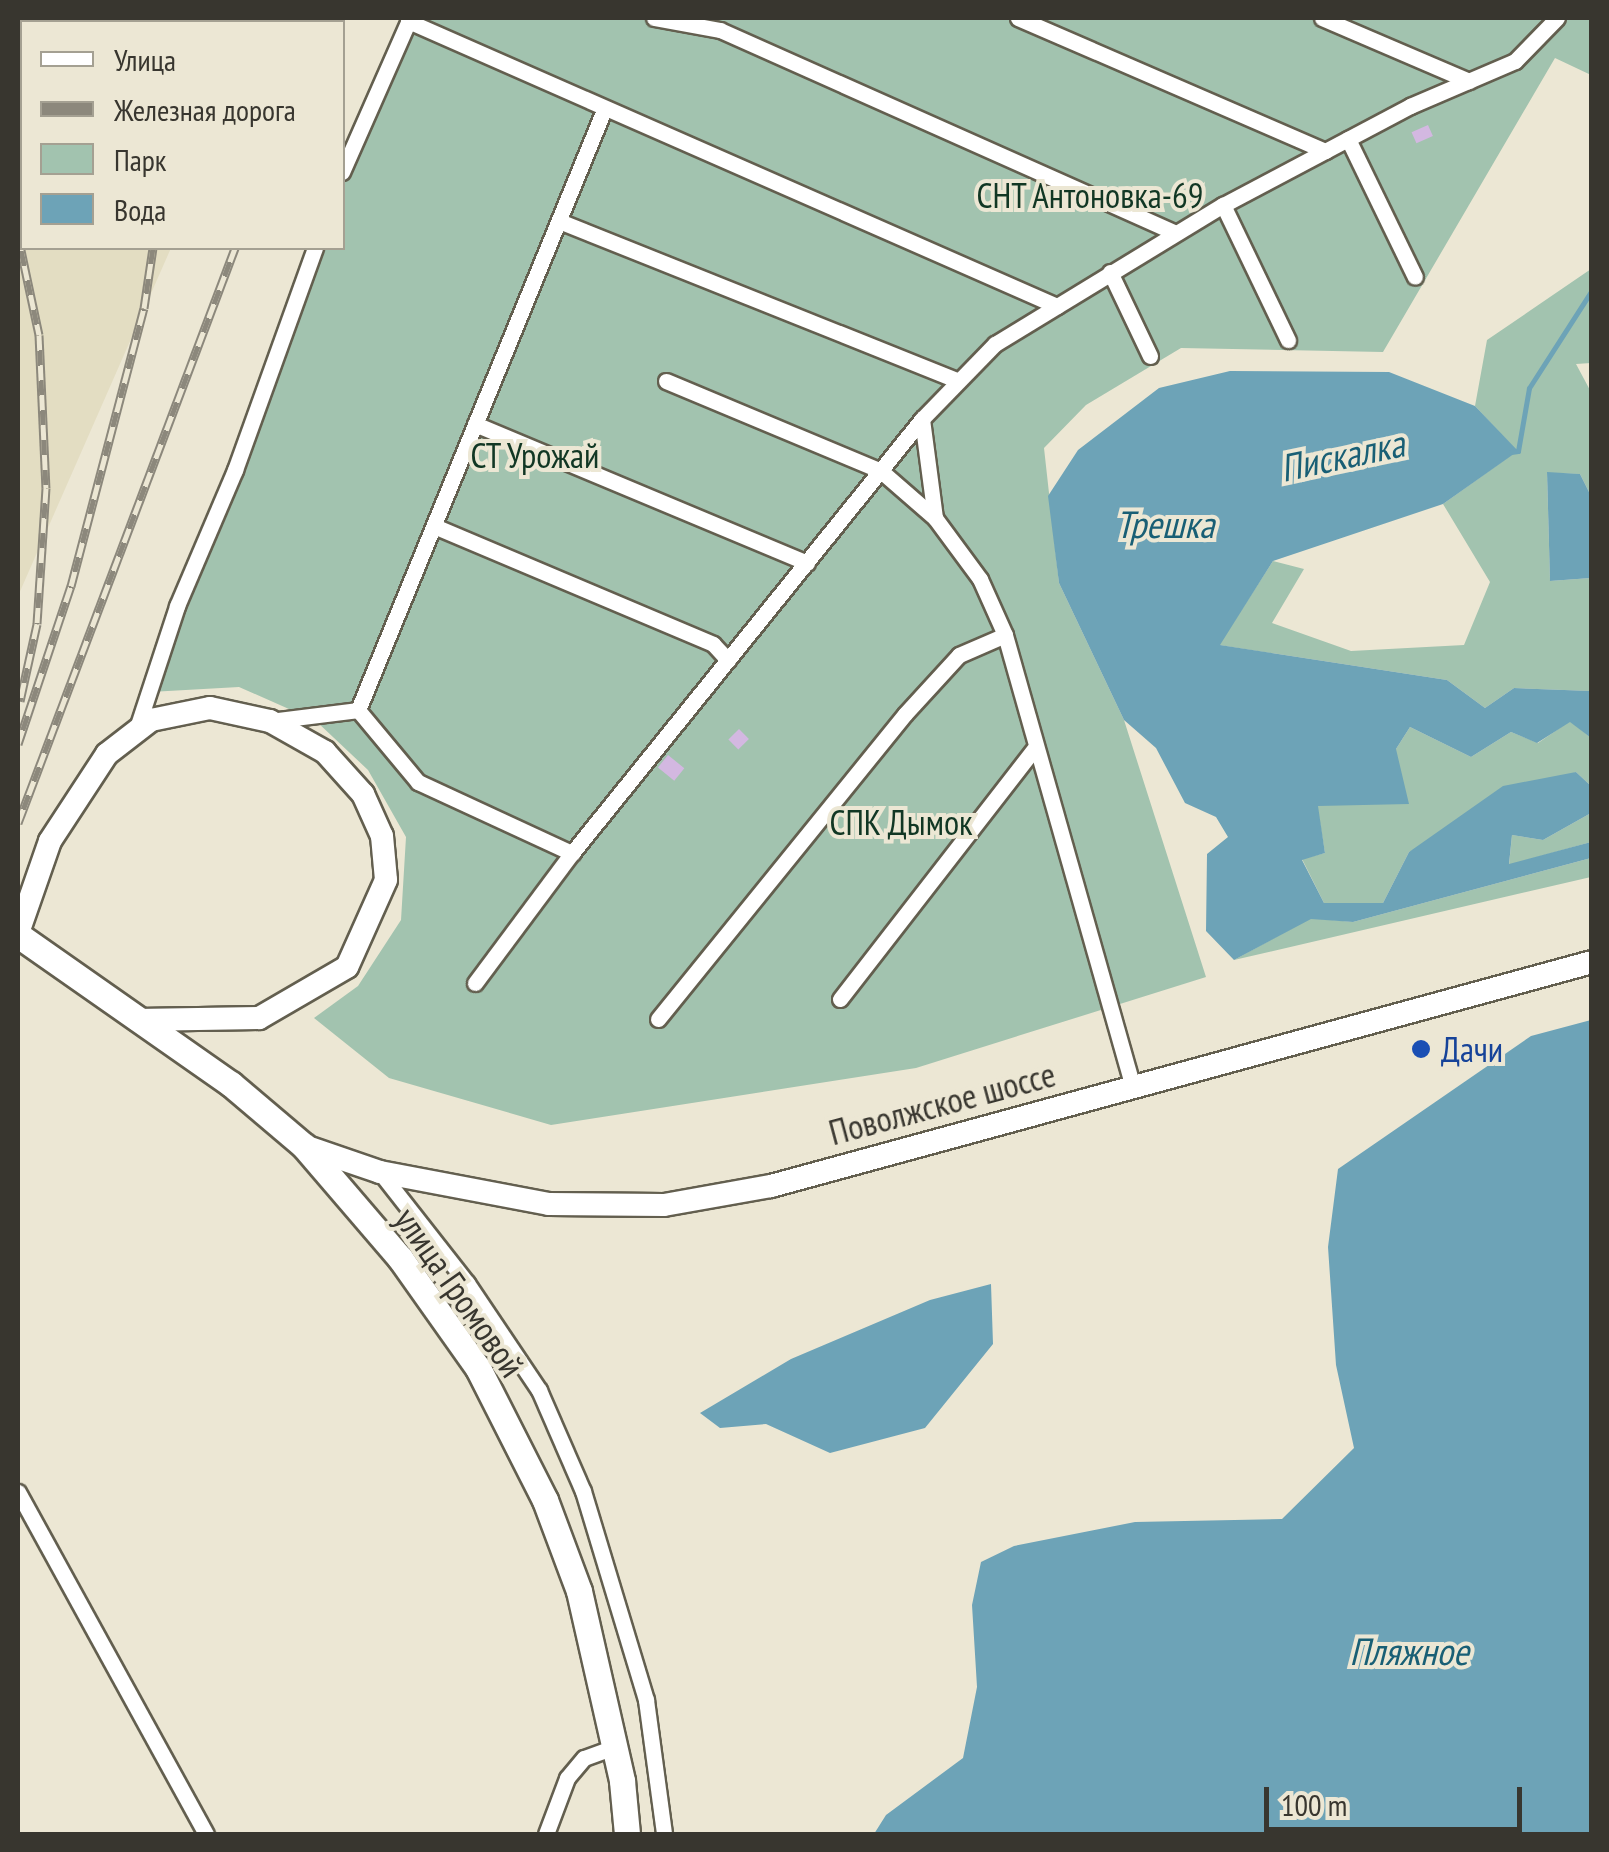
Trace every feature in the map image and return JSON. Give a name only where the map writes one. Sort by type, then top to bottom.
[{"type":"main road","points":[[18,934],[50,841],[107,754],[151,720],[210,708],[270,720],[325,752],[363,794],[382,836],[386,880],[371,925],[348,967],[259,1018],[137,1020]]},
{"type":"main road","name":"улица Громовой","points":[[18,934],[231,1084],[304,1146],[400,1258],[478,1368],[545,1500],[579,1591],[615,1747],[627,1834]]},
{"type":"main road","name":"Поволжское шоссе","points":[[304,1146],[380,1172],[549,1204],[664,1205],[772,1186],[1592,962]]},
{"type":"street","points":[[654,18],[720,30],[1175,233]]},
{"type":"street","points":[[1018,18],[1326,151]]},
{"type":"street","points":[[1322,18],[1469,81]]},
{"type":"street","points":[[475,983],[572,852],[922,418],[995,344],[1223,205],[1348,139],[1515,62],[1557,18]]},
{"type":"street","points":[[345,165],[409,19],[604,110],[1057,306]]},
{"type":"street","points":[[358,710],[604,110]]},
{"type":"street","points":[[1348,139],[1414,277]]},
{"type":"street","points":[[1223,205],[1288,340]]},
{"type":"street","points":[[559,221],[956,380]]},
{"type":"street","points":[[136,731],[313,250]]},
{"type":"street","points":[[1110,272],[1150,356]]},
{"type":"street","points":[[666,381],[881,472],[935,518],[980,579],[1005,635],[1132,1086]]},
{"type":"street","points":[[922,418],[935,518]]},
{"type":"street","points":[[475,424],[808,562]]},
{"type":"street","points":[[434,526],[713,644],[728,660]]},
{"type":"street","points":[[658,1019],[904,714],[959,655],[1005,635]]},
{"type":"street","points":[[270,720],[358,710]]},
{"type":"street","points":[[358,710],[418,782],[572,852]]},
{"type":"street","points":[[840,999],[1034,749]]},
{"type":"street","points":[[380,1172],[467,1283],[539,1390],[583,1491],[646,1700],[664,1834]]},
{"type":"street","points":[[18,1492],[206,1834]]},
{"type":"street","points":[[546,1834],[567,1778],[584,1758],[615,1747]]},
{"type":"shaded area","points":[[18,18],[272,18],[20,20],[20,250],[170,250],[18,596]]},
{"type":"green space","points":[[405,18],[1591,18],[1591,75],[1555,58],[1383,352],[1181,348],[1086,405],[1044,448],[1059,583],[1124,720],[1206,977],[916,1068],[551,1125],[389,1078],[314,1018],[358,986],[401,920],[406,837],[368,770],[316,721],[239,687],[150,692],[316,250],[345,250],[345,174]]},
{"type":"green space","points":[[1591,269],[1591,363],[1576,364],[1591,392],[1591,496],[1580,474],[1547,473],[1550,581],[1591,578],[1591,691],[1514,688],[1485,708],[1447,680],[1219,645],[1273,561],[1304,569],[1272,623],[1351,651],[1464,645],[1490,582],[1443,504],[1517,451],[1475,406],[1487,340]]},
{"type":"green space","points":[[1570,721],[1591,738],[1591,786],[1576,772],[1409,852],[1383,903],[1324,903],[1302,859],[1325,853],[1317,805],[1396,749],[1410,727],[1471,757],[1511,732],[1538,743]]},
{"type":"green space","points":[[1591,813],[1591,842],[1509,865],[1512,835],[1543,840]]},
{"type":"green space","points":[[1591,858],[1591,877],[1234,960],[1311,918],[1353,922]]},
{"type":"water","name":"Трешка","points":[[1230,371],[1389,372],[1475,406],[1518,451],[1443,504],[1273,561],[1220,645],[1447,680],[1485,708],[1514,688],[1591,691],[1591,738],[1570,722],[1537,743],[1511,732],[1471,757],[1410,727],[1396,749],[1409,804],[1318,806],[1325,853],[1302,860],[1324,903],[1383,903],[1409,852],[1503,786],[1576,772],[1591,786],[1591,813],[1543,840],[1512,835],[1509,864],[1591,842],[1591,858],[1353,922],[1311,919],[1234,960],[1206,931],[1207,854],[1228,837],[1216,817],[1185,803],[1156,748],[1124,720],[1059,583],[1048,496],[1078,450],[1159,388]]},
{"type":"water","points":[[1547,472],[1580,474],[1591,496],[1591,578],[1550,581]]},
{"type":"water","name":"Пляжное","points":[[1591,1020],[1591,1834],[874,1834],[886,1815],[963,1758],[977,1687],[972,1605],[981,1562],[1014,1546],[1135,1522],[1282,1519],[1354,1448],[1336,1365],[1328,1247],[1338,1169],[1531,1036]]},
{"type":"water","points":[[991,1284],[993,1344],[925,1428],[830,1453],[766,1424],[720,1428],[700,1413],[791,1359],[930,1300]]},
{"type":"building","points":[[1428,125],[1433,136],[1416,143],[1412,132]]},
{"type":"building","points":[[739,729],[749,739],[738,750],[728,740]]},
{"type":"building","points":[[668,755],[684,768],[674,781],[658,767]]},
{"type":"waterway","name":"Пискалка","points":[[1511,452],[1518,451],[1529,388],[1592,290]]},
{"type":"railway","points":[[18,199],[20,204]]},
{"type":"railway","points":[[18,236],[20,245]]},
{"type":"railway","points":[[20,701],[37,624],[46,488],[39,335],[21,250]]},
{"type":"railway","points":[[18,744],[71,586],[144,308],[153,250]]},
{"type":"railway","points":[[18,823],[234,250]]},
{"type":"place","name":"Дачи","points":[[1421,1049]]},
{"type":"park label","name":"СНТ Антоновка-69","points":[[1090,195]]},
{"type":"park label","name":"СТ Урожай","points":[[535,455]]},
{"type":"park label","name":"СПК Дымок","points":[[901,822]]}]
